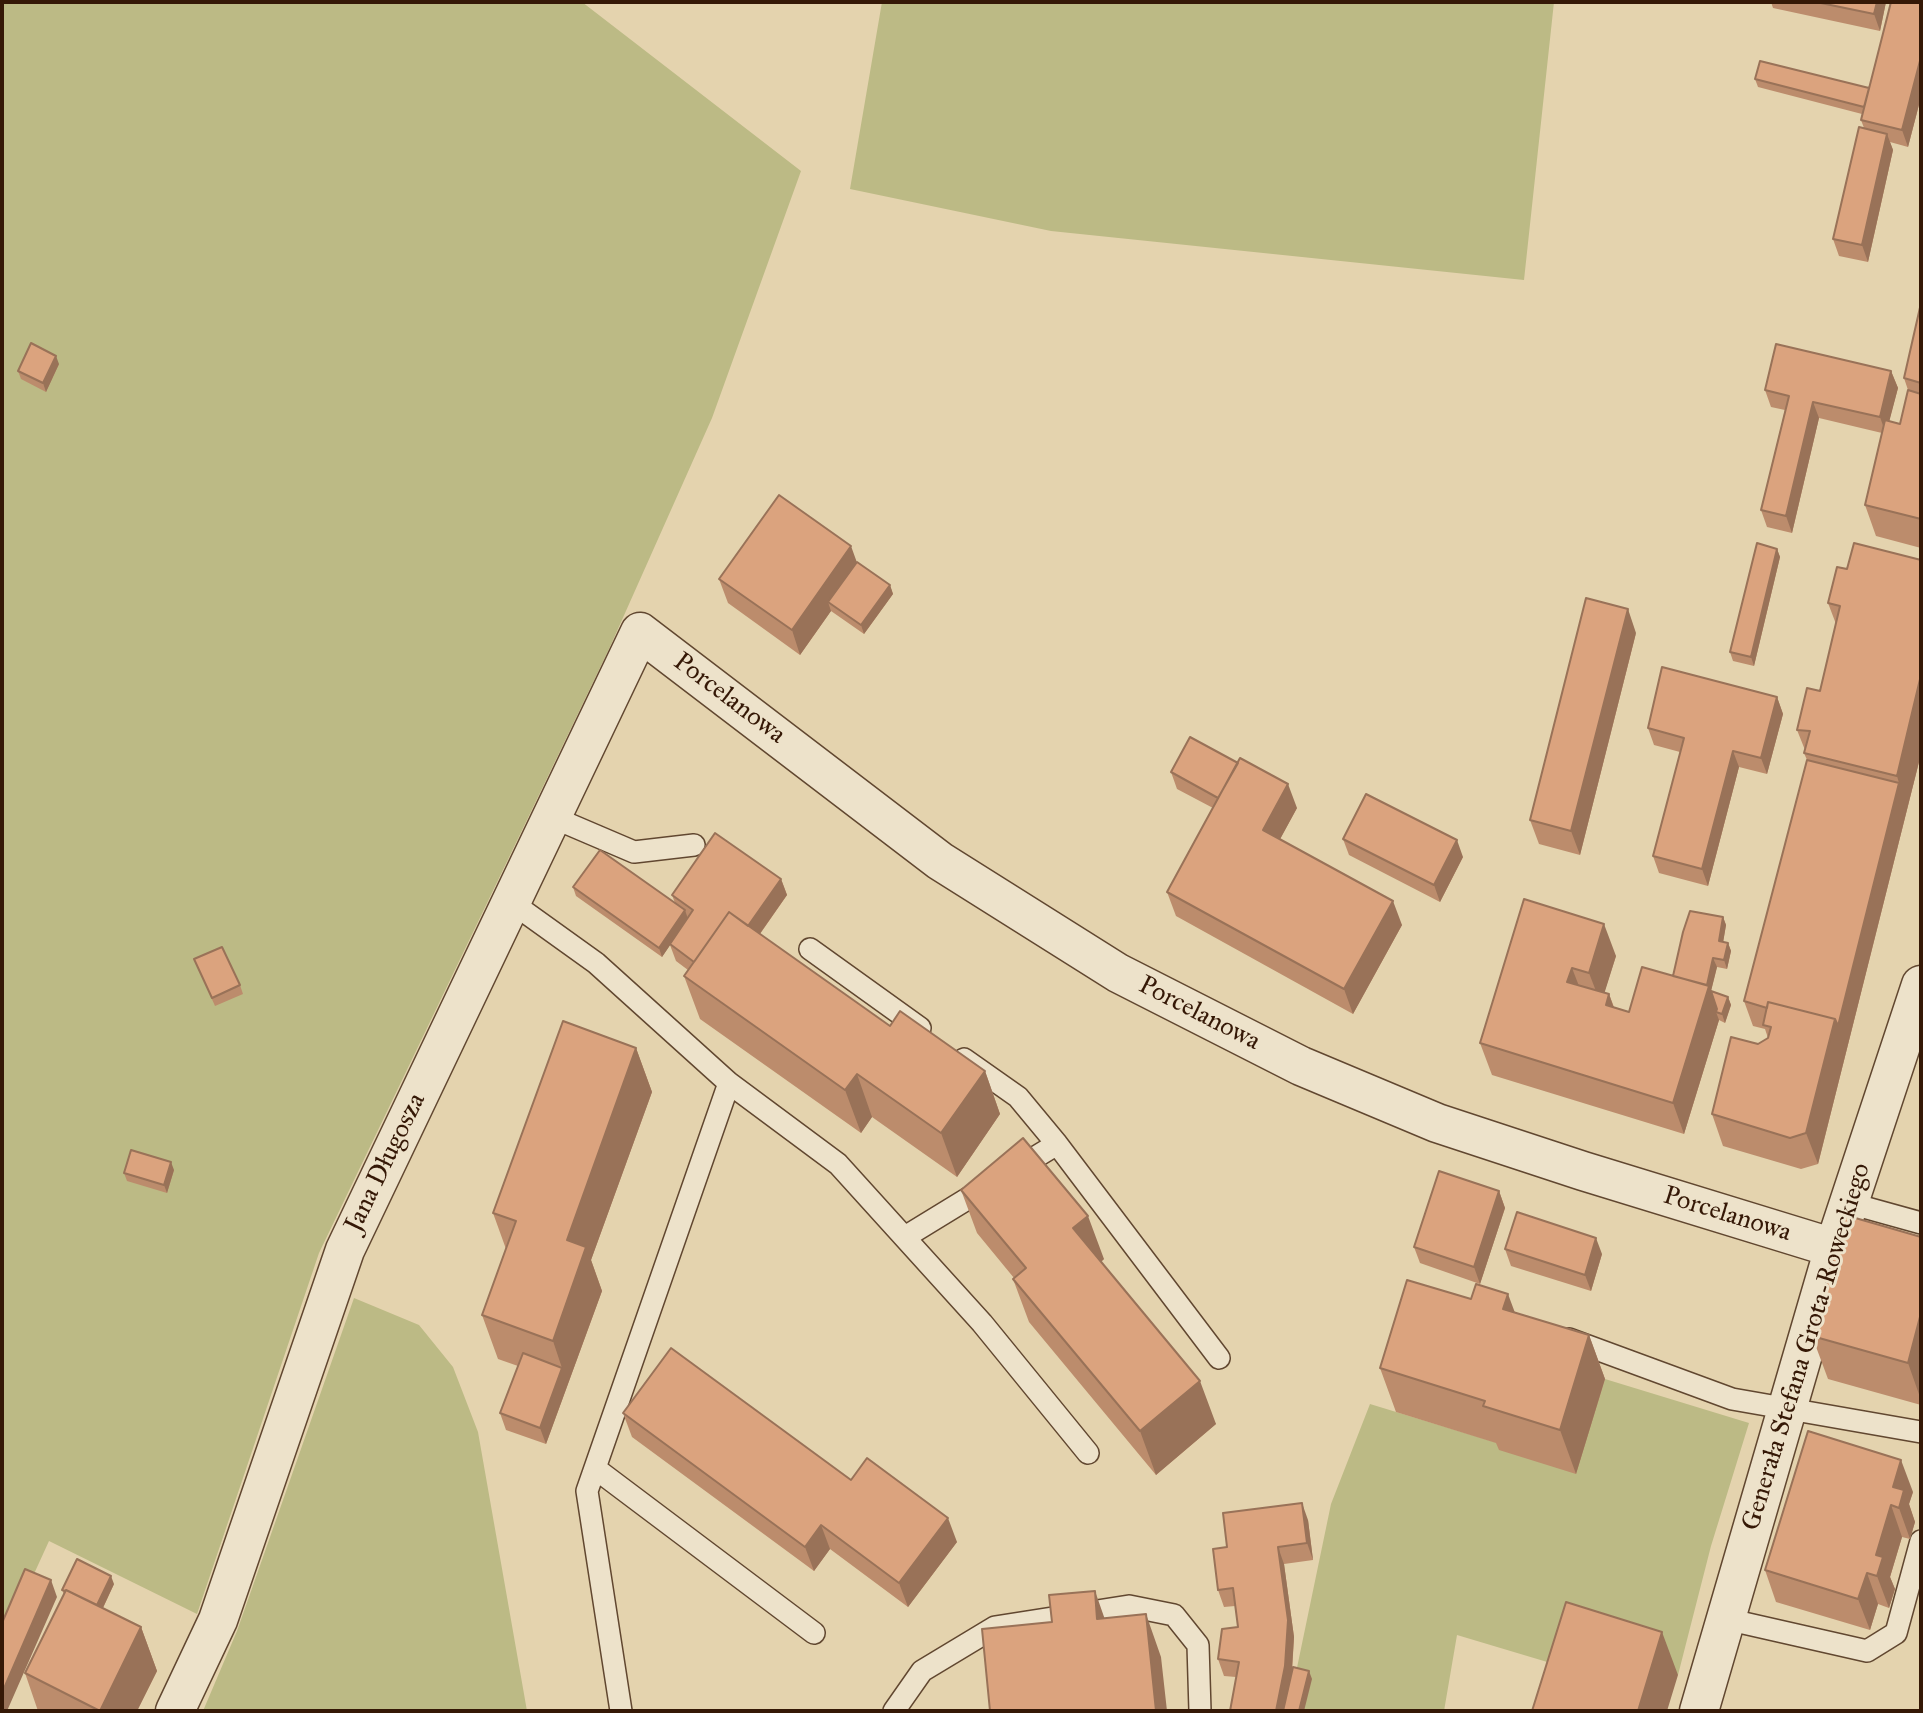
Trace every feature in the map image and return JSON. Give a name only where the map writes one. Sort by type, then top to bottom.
[{"type":"street","name":"Jana Długosza","points":[[175,1711],[218,1620],[345,1250],[640,632]]},
{"type":"street","name":"Porcelanowa","points":[[640,632],[940,861],[1118,974],[1301,1066],[1437,1123],[1834,1248]]},
{"type":"street","name":"Generała Stefana Grota-Roweckiego","points":[[1699,1711],[1834,1248],[1921,985]]},
{"type":"lane","points":[[552,817],[634,852],[694,845]]},
{"type":"lane","points":[[511,902],[596,963],[729,1083],[838,1164],[982,1323],[1088,1453]]},
{"type":"lane","points":[[810,949],[1018,1097],[1057,1144],[1219,1358]]},
{"type":"lane","points":[[621,1711],[587,1491],[729,1083]]},
{"type":"lane","points":[[905,1237],[1057,1144]]},
{"type":"lane","points":[[1849,1202],[1921,1223]]},
{"type":"lane","points":[[1544,1330],[1732,1399],[1921,1432]]},
{"type":"lane","points":[[596,1469],[814,1633]]},
{"type":"lane","points":[[1726,1619],[1867,1651],[1896,1633],[1921,1541]]},
{"type":"lane","points":[[894,1711],[922,1671],[995,1627],[1129,1606],[1174,1615],[1198,1644],[1200,1711]]},
{"type":"shaded area","points":[[2,2],[582,2],[801,171],[712,418],[609,649],[319,1253],[197,1614],[49,1541],[2,1644]]},
{"type":"shaded area","points":[[882,2],[1554,2],[1524,280],[1051,231],[850,189]]},
{"type":"shaded area","points":[[354,1298],[419,1325],[453,1367],[478,1432],[527,1711],[203,1711],[237,1631]]},
{"type":"shaded area","points":[[1605,1379],[1749,1423],[1711,1546],[1678,1675],[1574,1670],[1457,1635],[1444,1711],[1288,1711],[1331,1504],[1370,1404],[1501,1444],[1575,1473]]},
{"type":"building","points":[[1816,2],[1877,2],[1874,14]]},
{"type":"building","points":[[1891,2],[1921,2],[1921,57],[1902,130],[1861,120]]},
{"type":"building","points":[[1760,61],[1869,88],[1864,107],[1755,79]]},
{"type":"building","points":[[1859,127],[1887,134],[1862,245],[1833,239]]},
{"type":"building","points":[[1921,303],[1921,383],[1904,378]]},
{"type":"building","points":[[31,343],[56,356],[43,383],[18,371]]},
{"type":"building","points":[[1776,344],[1891,371],[1880,417],[1813,402],[1786,516],[1761,510],[1789,396],[1765,390]]},
{"type":"building","points":[[1908,390],[1921,394],[1921,519],[1865,505],[1885,420],[1900,424]]},
{"type":"building","points":[[779,495],[851,546],[792,630],[719,579]]},
{"type":"building","points":[[1757,543],[1777,549],[1751,657],[1730,652]]},
{"type":"building","points":[[1854,543],[1921,560],[1921,675],[1897,776],[1804,753],[1810,731],[1797,730],[1807,688],[1820,691],[1840,606],[1828,603],[1837,567],[1847,569]]},
{"type":"building","points":[[857,562],[890,585],[861,625],[828,602]]},
{"type":"building","points":[[1586,598],[1628,609],[1571,831],[1530,820]]},
{"type":"building","points":[[1662,667],[1777,697],[1761,758],[1733,751],[1702,869],[1653,856],[1684,738],[1648,728]]},
{"type":"building","points":[[1190,737],[1238,763],[1218,798],[1171,772]]},
{"type":"building","points":[[1240,758],[1288,784],[1263,830],[1393,901],[1344,989],[1167,892]]},
{"type":"building","points":[[1807,760],[1899,783],[1838,1026],[1835,1019],[1768,1002],[1767,1008],[1744,1001]]},
{"type":"building","points":[[1366,794],[1457,840],[1434,885],[1343,839]]},
{"type":"building","points":[[715,833],[781,879],[748,926],[729,912],[694,962],[670,944],[693,910],[672,895]]},
{"type":"building","points":[[600,850],[685,910],[659,948],[573,887]]},
{"type":"building","points":[[1524,899],[1604,924],[1589,973],[1572,968],[1567,982],[1609,994],[1606,1005],[1629,1012],[1642,967],[1709,986],[1673,1103],[1480,1043]]},
{"type":"building","points":[[1690,911],[1723,917],[1719,941],[1728,943],[1724,960],[1713,958],[1707,985],[1673,976]]},
{"type":"building","points":[[729,912],[890,1026],[900,1011],[985,1071],[941,1133],[857,1074],[845,1090],[684,976]]},
{"type":"building","points":[[222,947],[240,985],[212,998],[194,959]]},
{"type":"building","points":[[1711,991],[1728,997],[1722,1014],[1716,1012]]},
{"type":"building","points":[[1768,1002],[1835,1019],[1806,1133],[1790,1138],[1712,1114],[1731,1037],[1758,1044],[1768,1038],[1771,1027],[1763,1025]]},
{"type":"building","points":[[563,1021],[636,1048],[567,1240],[586,1247],[553,1341],[482,1315],[516,1221],[493,1213]]},
{"type":"building","points":[[1023,1138],[1088,1216],[1073,1228],[1200,1381],[1140,1431],[1013,1279],[1026,1268],[961,1190]]},
{"type":"building","points":[[131,1150],[171,1162],[164,1185],[124,1173]]},
{"type":"building","points":[[1439,1171],[1499,1191],[1474,1267],[1414,1247]]},
{"type":"building","points":[[1517,1212],[1596,1238],[1585,1275],[1505,1249]]},
{"type":"building","points":[[1845,1215],[1921,1237],[1921,1313],[1908,1363],[1812,1336]]},
{"type":"building","points":[[1407,1280],[1471,1299],[1476,1284],[1508,1294],[1503,1309],[1589,1335],[1560,1430],[1483,1406],[1485,1401],[1380,1368]]},
{"type":"building","points":[[671,1348],[851,1480],[867,1458],[948,1518],[899,1583],[821,1525],[805,1547],[623,1413]]},
{"type":"building","points":[[523,1353],[562,1368],[540,1428],[500,1413]]},
{"type":"building","points":[[1808,1431],[1901,1460],[1893,1487],[1904,1490],[1899,1508],[1891,1505],[1876,1555],[1883,1557],[1877,1576],[1867,1573],[1858,1599],[1765,1570]]},
{"type":"building","points":[[1302,1503],[1307,1543],[1278,1547],[1288,1620],[1285,1666],[1276,1711],[1230,1711],[1239,1662],[1218,1659],[1222,1629],[1238,1627],[1233,1588],[1218,1590],[1213,1549],[1227,1547],[1223,1513]]},
{"type":"building","points":[[77,1559],[111,1576],[97,1605],[62,1590]]},
{"type":"building","points":[[25,1569],[51,1580],[2,1693],[2,1623]]},
{"type":"building","points":[[66,1590],[141,1627],[100,1711],[25,1673]]},
{"type":"building","points":[[1095,1591],[1097,1619],[1146,1614],[1156,1711],[990,1711],[982,1629],[1052,1622],[1049,1595]]},
{"type":"building","points":[[1566,1602],[1662,1632],[1638,1711],[1532,1711]]},
{"type":"building","points":[[1293,1667],[1309,1671],[1299,1711],[1283,1711]]}]
